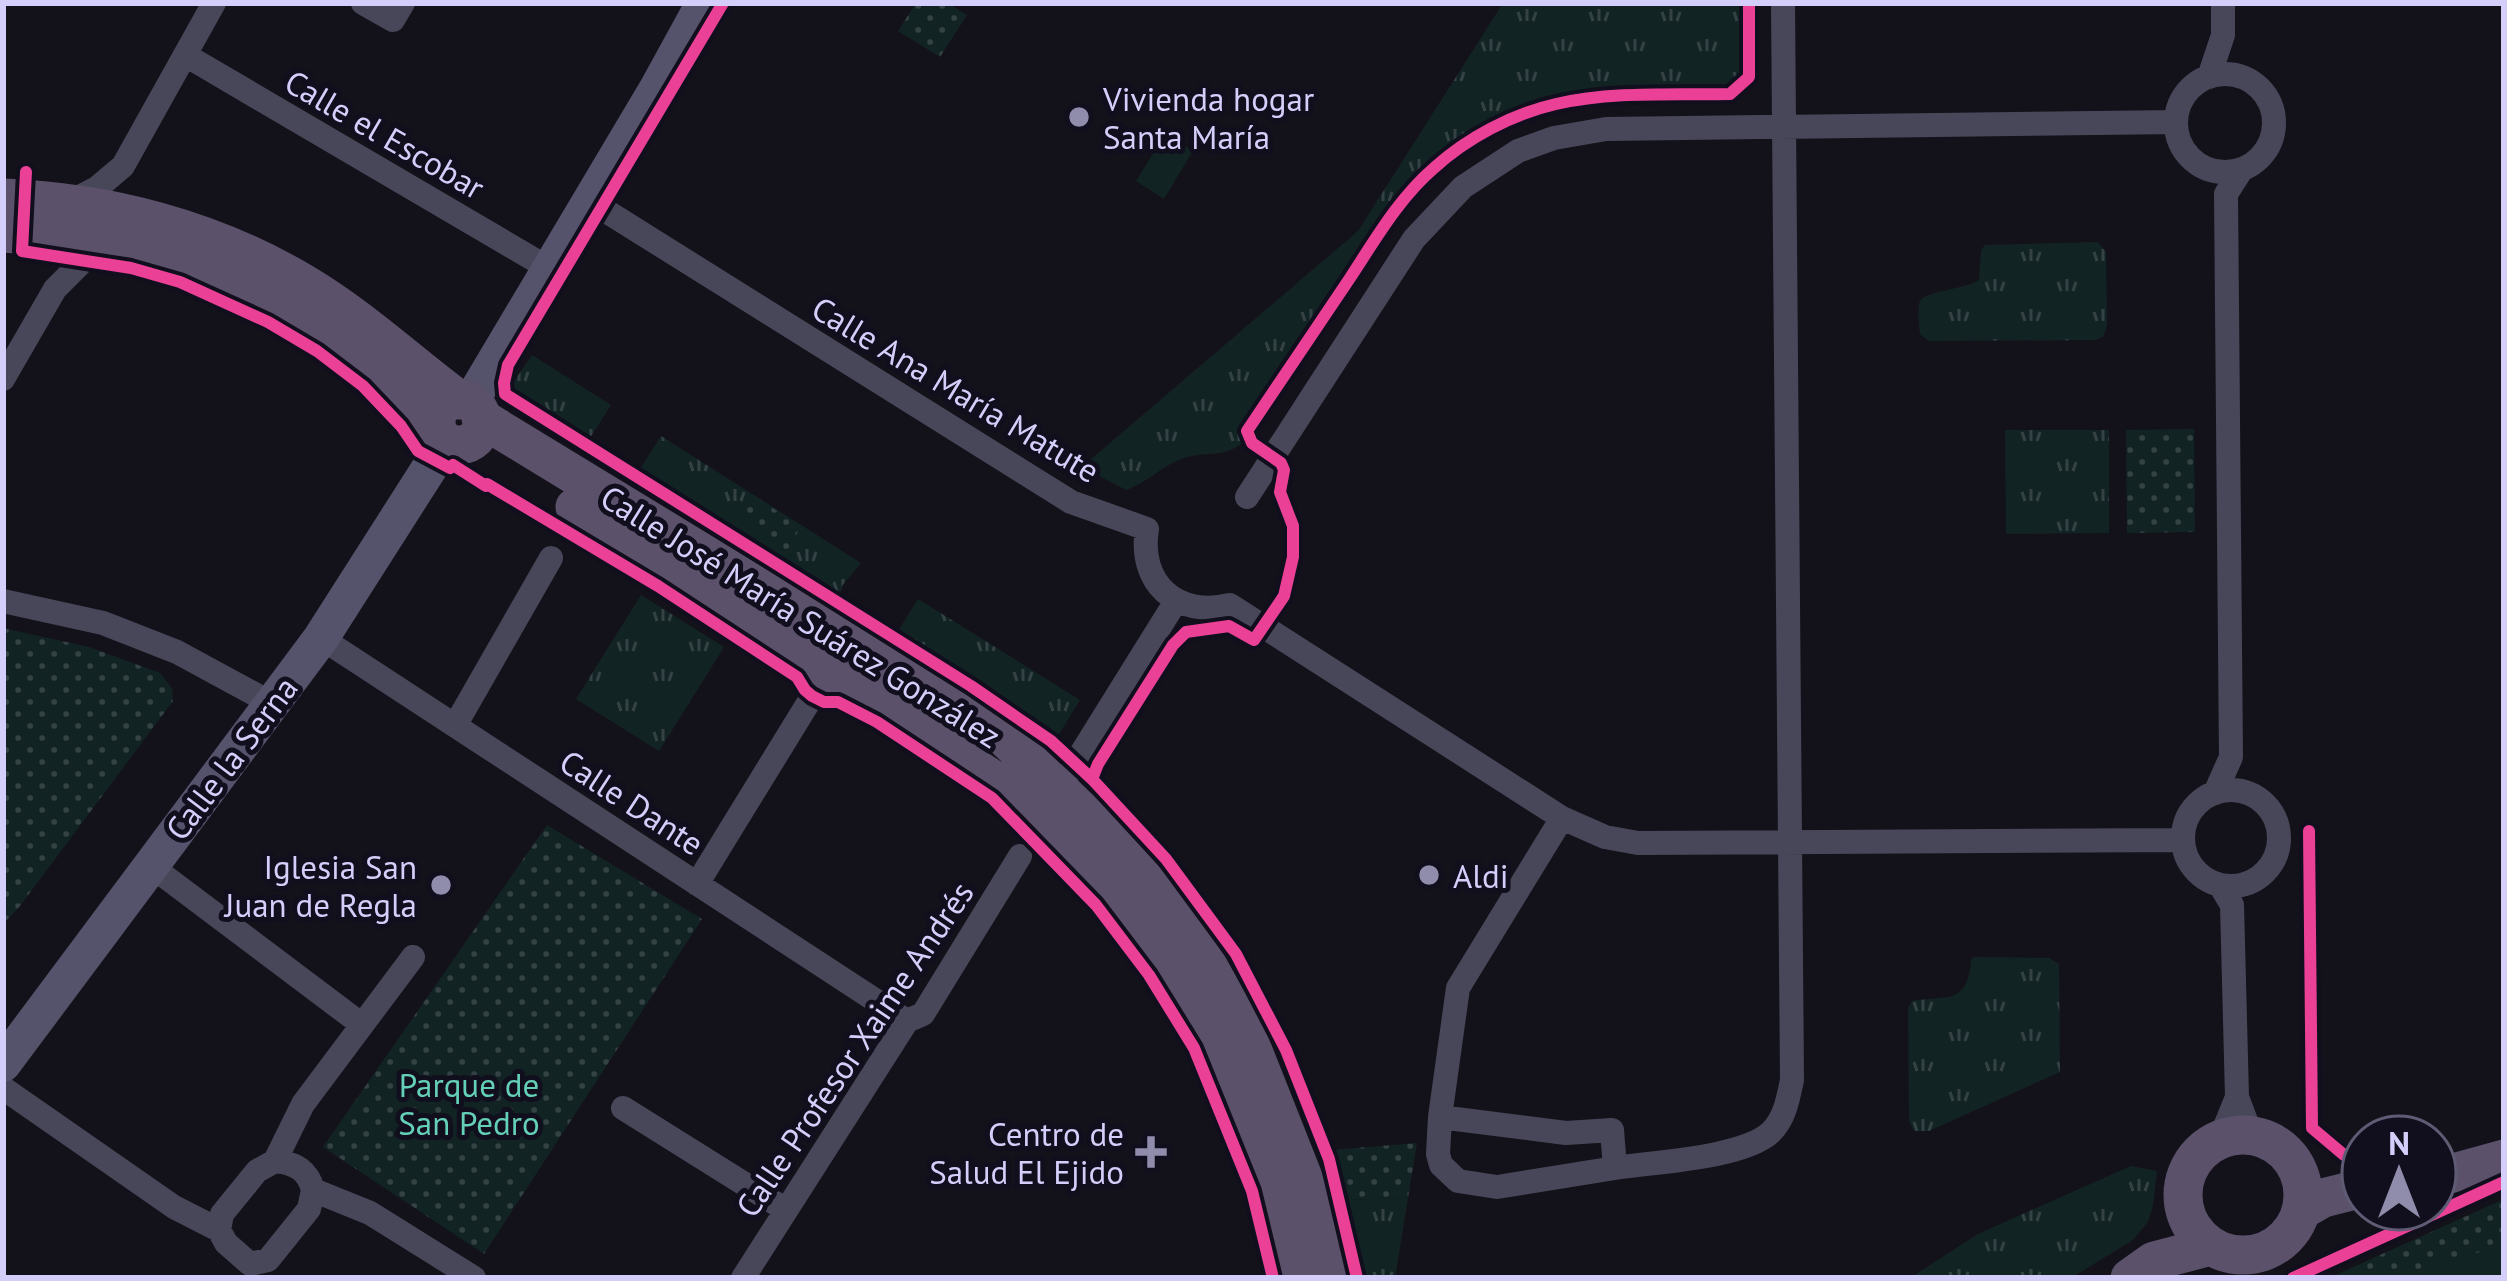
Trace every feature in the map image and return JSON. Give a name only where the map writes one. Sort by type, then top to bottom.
[{"type":"main road","points":[[3,198],[67,203],[132,233],[187,266],[286,310],[416,405],[460,422]]},
{"type":"main road","points":[[3,232],[61,238],[132,233]]},
{"type":"main road","name":"Calle José María Suárez González","points":[[460,422],[754,586],[1004,737],[1128,858],[1208,966],[1247,1036],[1306,1185],[1328,1278]]},
{"type":"main road","name":"Calle José María Suárez González","points":[[460,422],[503,460],[833,663],[1009,790],[1045,822],[1112,891],[1208,1037],[1269,1186],[1292,1278]]},
{"type":"main road","points":[[754,586],[773,615],[833,663],[908,700],[942,699]]},
{"type":"main road","points":[[2236,1137],[2271,1141],[2288,1154],[2300,1191],[2294,1227],[2282,1241],[2247,1255],[2228,1253],[2198,1231],[2182,1196],[2195,1157],[2211,1143],[2236,1137]]},
{"type":"main road","points":[[2459,1171],[2504,1159]]},
{"type":"main road","points":[[2300,1191],[2318,1181],[2339,1185]]},
{"type":"main road","points":[[2142,1270],[2198,1231]]},
{"type":"street","points":[[362,3],[393,20],[403,3]]},
{"type":"street","name":"Calle la Serna","points":[[3,1064],[321,638],[460,422],[704,3]]},
{"type":"street","points":[[1562,818],[1458,988],[1438,1154],[1441,1165],[1458,1181],[1472,1185],[1497,1187],[1727,1152],[1769,1134],[1785,1112],[1792,1080],[1783,3]]},
{"type":"street","points":[[2209,76],[2223,35],[2223,3]]},
{"type":"street","points":[[67,203],[97,188],[123,166],[187,56],[207,9]]},
{"type":"street","points":[[2223,35],[2239,76]]},
{"type":"street","name":"Calle el Escobar","points":[[187,56],[550,268]]},
{"type":"street","points":[[2209,76],[2239,76],[2253,82],[2272,106],[2272,137],[2266,151],[2242,170],[2211,170],[2185,152],[2178,138],[2178,107],[2195,83],[2209,76]]},
{"type":"street","points":[[1247,497],[1414,239],[1463,187],[1518,152],[1554,138],[1606,128],[2176,122]]},
{"type":"street","points":[[3,379],[42,308],[69,273],[132,233],[123,166]]},
{"type":"street","points":[[2211,170],[2226,194],[2231,757],[2216,793]]},
{"type":"street","points":[[2226,194],[2242,170]]},
{"type":"street","name":"Calle Ana María Matute","points":[[590,201],[1071,502],[1147,529],[1146,559],[1151,574],[1176,601]]},
{"type":"street","points":[[456,724],[551,558]]},
{"type":"street","points":[[3,601],[103,623],[177,652],[271,704]]},
{"type":"street","points":[[1059,790],[1176,601],[1196,608],[1230,605],[1562,818],[1605,837],[1637,843],[2182,840]]},
{"type":"street","name":"Calle Dante","points":[[321,638],[907,1021]]},
{"type":"street","points":[[697,884],[833,663]]},
{"type":"street","points":[[2231,757],[2247,793]]},
{"type":"street","points":[[2231,790],[2261,801],[2272,812],[2279,836],[2269,869],[2231,892],[2194,869],[2182,840],[2190,812],[2201,800],[2231,790]]},
{"type":"street","name":"Calle Profesor Xaime Andrés","points":[[743,1278],[907,1021],[922,1014],[1020,856]]},
{"type":"street","points":[[151,866],[361,1024]]},
{"type":"street","points":[[2231,892],[2236,1137]]},
{"type":"street","points":[[219,1230],[222,1214],[257,1171],[275,1161],[303,1104],[413,957]]},
{"type":"street","points":[[3,1088],[173,1207],[219,1230],[249,1271],[268,1260],[309,1209],[310,1177],[292,1163],[275,1161]]},
{"type":"street","points":[[623,1108],[786,1210]]},
{"type":"street","points":[[1440,1117],[1566,1133],[1612,1130],[1615,1168]]},
{"type":"street","points":[[313,1190],[370,1213],[474,1278]]},
{"type":"green space","points":[[916,3],[948,3],[967,15],[940,57],[898,31]]},
{"type":"green space","points":[[1503,3],[1743,3],[1744,73],[1727,88],[1634,89],[1556,99],[1484,127],[1409,185],[1248,419],[1244,441],[1224,452],[1179,460],[1126,490],[1082,467],[1358,231]]},
{"type":"green space","points":[[1165,134],[1193,151],[1164,199],[1136,181]]},
{"type":"green space","points":[[2098,242],[2106,252],[2107,326],[2103,337],[1929,341],[1920,334],[1920,301],[1979,280],[1985,245]]},
{"type":"green space","points":[[532,355],[611,405],[590,438],[510,387]]},
{"type":"green space","points":[[2194,429],[2195,532],[2127,533],[2126,430]]},
{"type":"green space","points":[[2005,430],[2109,430],[2109,533],[2006,534]]},
{"type":"green space","points":[[661,436],[861,563],[842,586],[840,596],[640,469]]},
{"type":"green space","points":[[751,494],[801,526],[787,552],[751,525],[739,509]]},
{"type":"green space","points":[[641,595],[724,647],[659,751],[576,699]]},
{"type":"green space","points":[[918,599],[1080,700],[1059,734],[897,633]]},
{"type":"green space","points":[[3,628],[89,647],[160,673],[172,688],[173,701],[3,924]]},
{"type":"green space","name":"Parque de San Pedro","points":[[547,825],[702,919],[484,1254],[323,1147]]},
{"type":"green space","points":[[1974,957],[2049,958],[2059,964],[2060,1072],[1929,1131],[1914,1131],[1909,1121],[1908,1008],[1912,1001],[1960,992]]},
{"type":"green space","points":[[1417,1143],[1408,1198],[1345,1200],[1330,1150]]},
{"type":"green space","points":[[2131,1166],[2157,1171],[2148,1222],[2133,1240],[2071,1278],[1910,1278],[1978,1234]]},
{"type":"green space","points":[[1408,1198],[1395,1278],[1361,1278],[1345,1200]]},
{"type":"green space","points":[[2504,1199],[2504,1278],[2329,1278],[2429,1233],[2459,1233],[2459,1219]]},
{"type":"green space","points":[[2504,1245],[2504,1278],[2390,1278]]},
{"type":"cycle path","points":[[723,3],[508,365],[505,394],[971,686],[1051,741],[1092,779],[1166,859],[1236,954],[1286,1050],[1329,1159],[1357,1278]]},
{"type":"cycle path","points":[[1092,779],[1173,645],[1186,632],[1229,626],[1254,640],[1284,596],[1293,557],[1293,526],[1280,492],[1284,470],[1252,443],[1247,431],[1410,192],[1476,137],[1539,108],[1620,95],[1730,94],[1749,77],[1749,3]]},
{"type":"cycle path","points":[[26,172],[22,251],[131,268],[180,282],[268,322],[363,386],[418,451],[487,484],[658,586],[797,677],[812,696],[838,702],[877,722],[992,798],[1096,905],[1149,975],[1194,1048],[1252,1191],[1273,1278]]},
{"type":"cycle path","points":[[2309,831],[2312,1128],[2339,1151]]},
{"type":"cycle path","points":[[2293,1278],[2504,1182]]},
{"type":"place","name":"Vivienda hogar Santa María","points":[[1079,117]]},
{"type":"place","name":"Aldi","points":[[1429,875]]},
{"type":"place","name":"Iglesia San Juan de Regla","points":[[441,885]]},
{"type":"place","name":"Centro de Salud El Ejido","points":[[1151,1152]]}]
